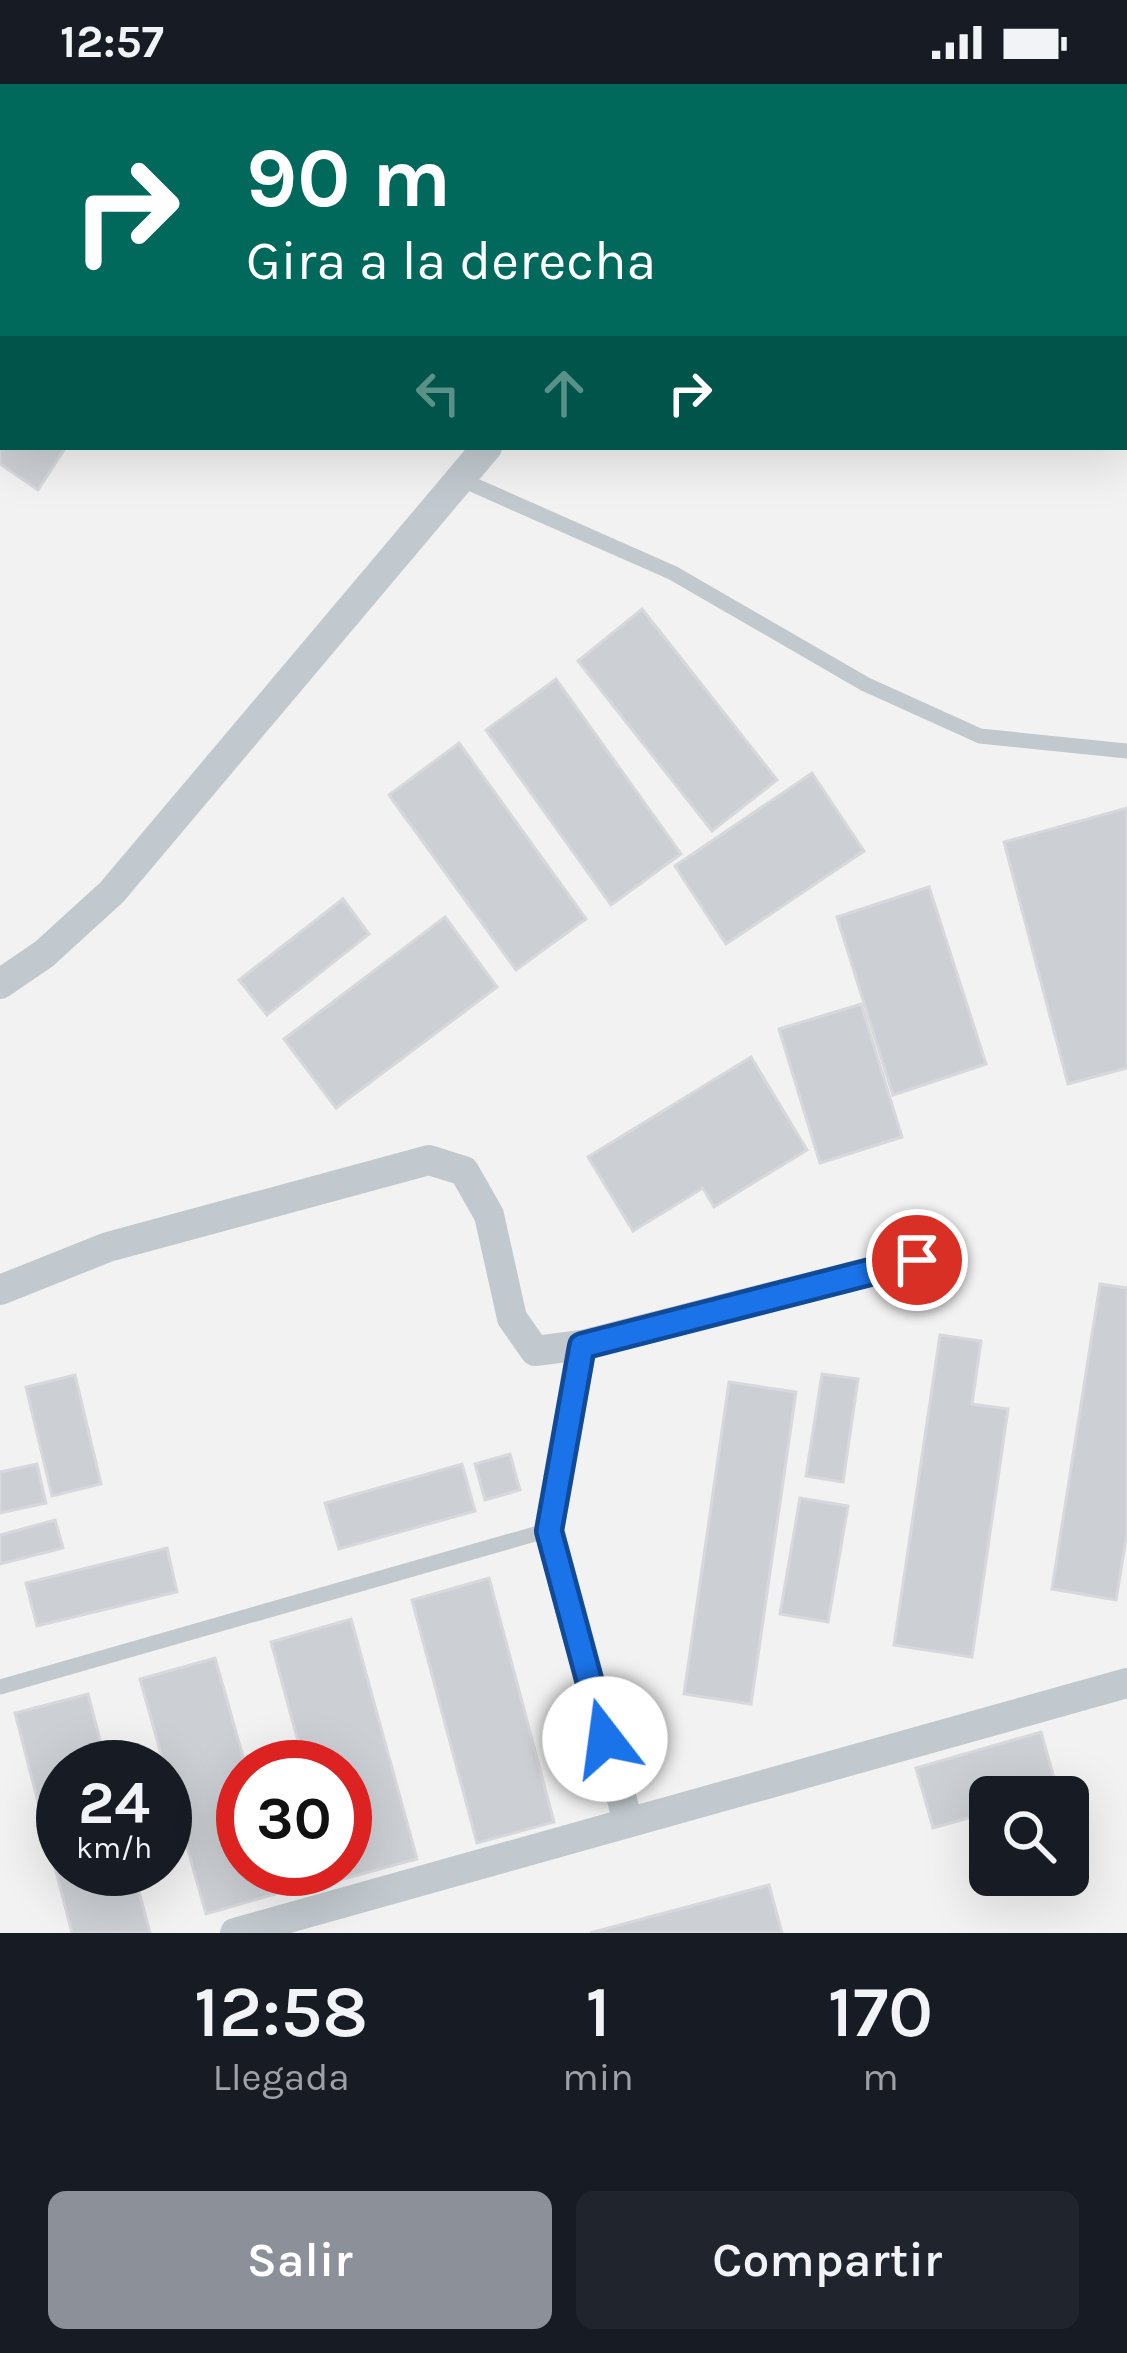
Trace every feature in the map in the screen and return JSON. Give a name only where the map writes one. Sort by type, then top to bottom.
[{"type":"street","points":[[0,984],[44,954],[112,892],[484,450]]},
{"type":"street","points":[[0,1290],[108,1246],[429,1160],[464,1171],[489,1215],[512,1318],[535,1352],[582,1346],[917,1260]]},
{"type":"street","points":[[582,1346],[549,1531],[628,1822]]},
{"type":"street","points":[[235,1933],[1127,1683]]},
{"type":"lane","points":[[460,479],[673,573],[865,684],[980,736],[1127,751]]},
{"type":"lane","points":[[0,1687],[549,1531]]},
{"type":"building","points":[[0,450],[64,450],[38,490],[0,464]]},
{"type":"building","points":[[642,609],[777,780],[712,831],[578,661]]},
{"type":"building","points":[[556,679],[681,854],[611,905],[486,730]]},
{"type":"building","points":[[459,743],[586,919],[516,970],[389,795]]},
{"type":"building","points":[[812,773],[864,851],[726,944],[675,866]]},
{"type":"building","points":[[1127,808],[1127,1068],[1068,1084],[1004,842]]},
{"type":"building","points":[[929,887],[986,1064],[893,1095],[837,917]]},
{"type":"building","points":[[343,899],[369,934],[267,1015],[239,980]]},
{"type":"building","points":[[445,917],[497,987],[336,1108],[284,1039]]},
{"type":"building","points":[[861,1004],[902,1137],[820,1163],[779,1029]]},
{"type":"building","points":[[751,1057],[807,1150],[714,1207],[703,1188],[633,1231],[588,1157]]},
{"type":"building","points":[[1100,1284],[1127,1288],[1127,1533],[1116,1600],[1052,1589]]},
{"type":"building","points":[[940,1335],[981,1341],[972,1404],[1008,1409],[972,1657],[894,1645]]},
{"type":"building","points":[[822,1374],[858,1379],[843,1482],[806,1476]]},
{"type":"building","points":[[75,1375],[101,1484],[52,1496],[26,1387]]},
{"type":"building","points":[[729,1382],[796,1392],[751,1704],[684,1694]]},
{"type":"building","points":[[510,1454],[520,1490],[485,1500],[475,1464]]},
{"type":"building","points":[[37,1464],[46,1503],[0,1513],[0,1472]]},
{"type":"building","points":[[462,1464],[475,1511],[339,1549],[325,1503]]},
{"type":"building","points":[[800,1498],[848,1506],[828,1622],[780,1614]]},
{"type":"building","points":[[55,1520],[63,1548],[0,1564],[0,1535]]},
{"type":"building","points":[[167,1548],[177,1592],[37,1626],[26,1583]]},
{"type":"building","points":[[489,1578],[554,1822],[477,1843],[412,1600]]},
{"type":"building","points":[[351,1619],[417,1859],[372,1871],[372,1740],[298,1740],[271,1642]]},
{"type":"building","points":[[215,1658],[238,1740],[216,1740],[216,1896],[268,1896],[206,1914],[192,1864],[192,1740],[157,1740],[140,1679]]},
{"type":"building","points":[[88,1694],[100,1740],[36,1740],[36,1794],[15,1713]]},
{"type":"building","points":[[1041,1732],[1053,1776],[969,1776],[969,1818],[933,1828],[916,1768]]},
{"type":"building","points":[[769,1885],[782,1933],[590,1933]]},
{"type":"building","points":[[62,1896],[140,1896],[150,1933],[72,1933]]},
{"type":"route","points":[[605,1739],[549,1531],[582,1346],[917,1260]]}]
